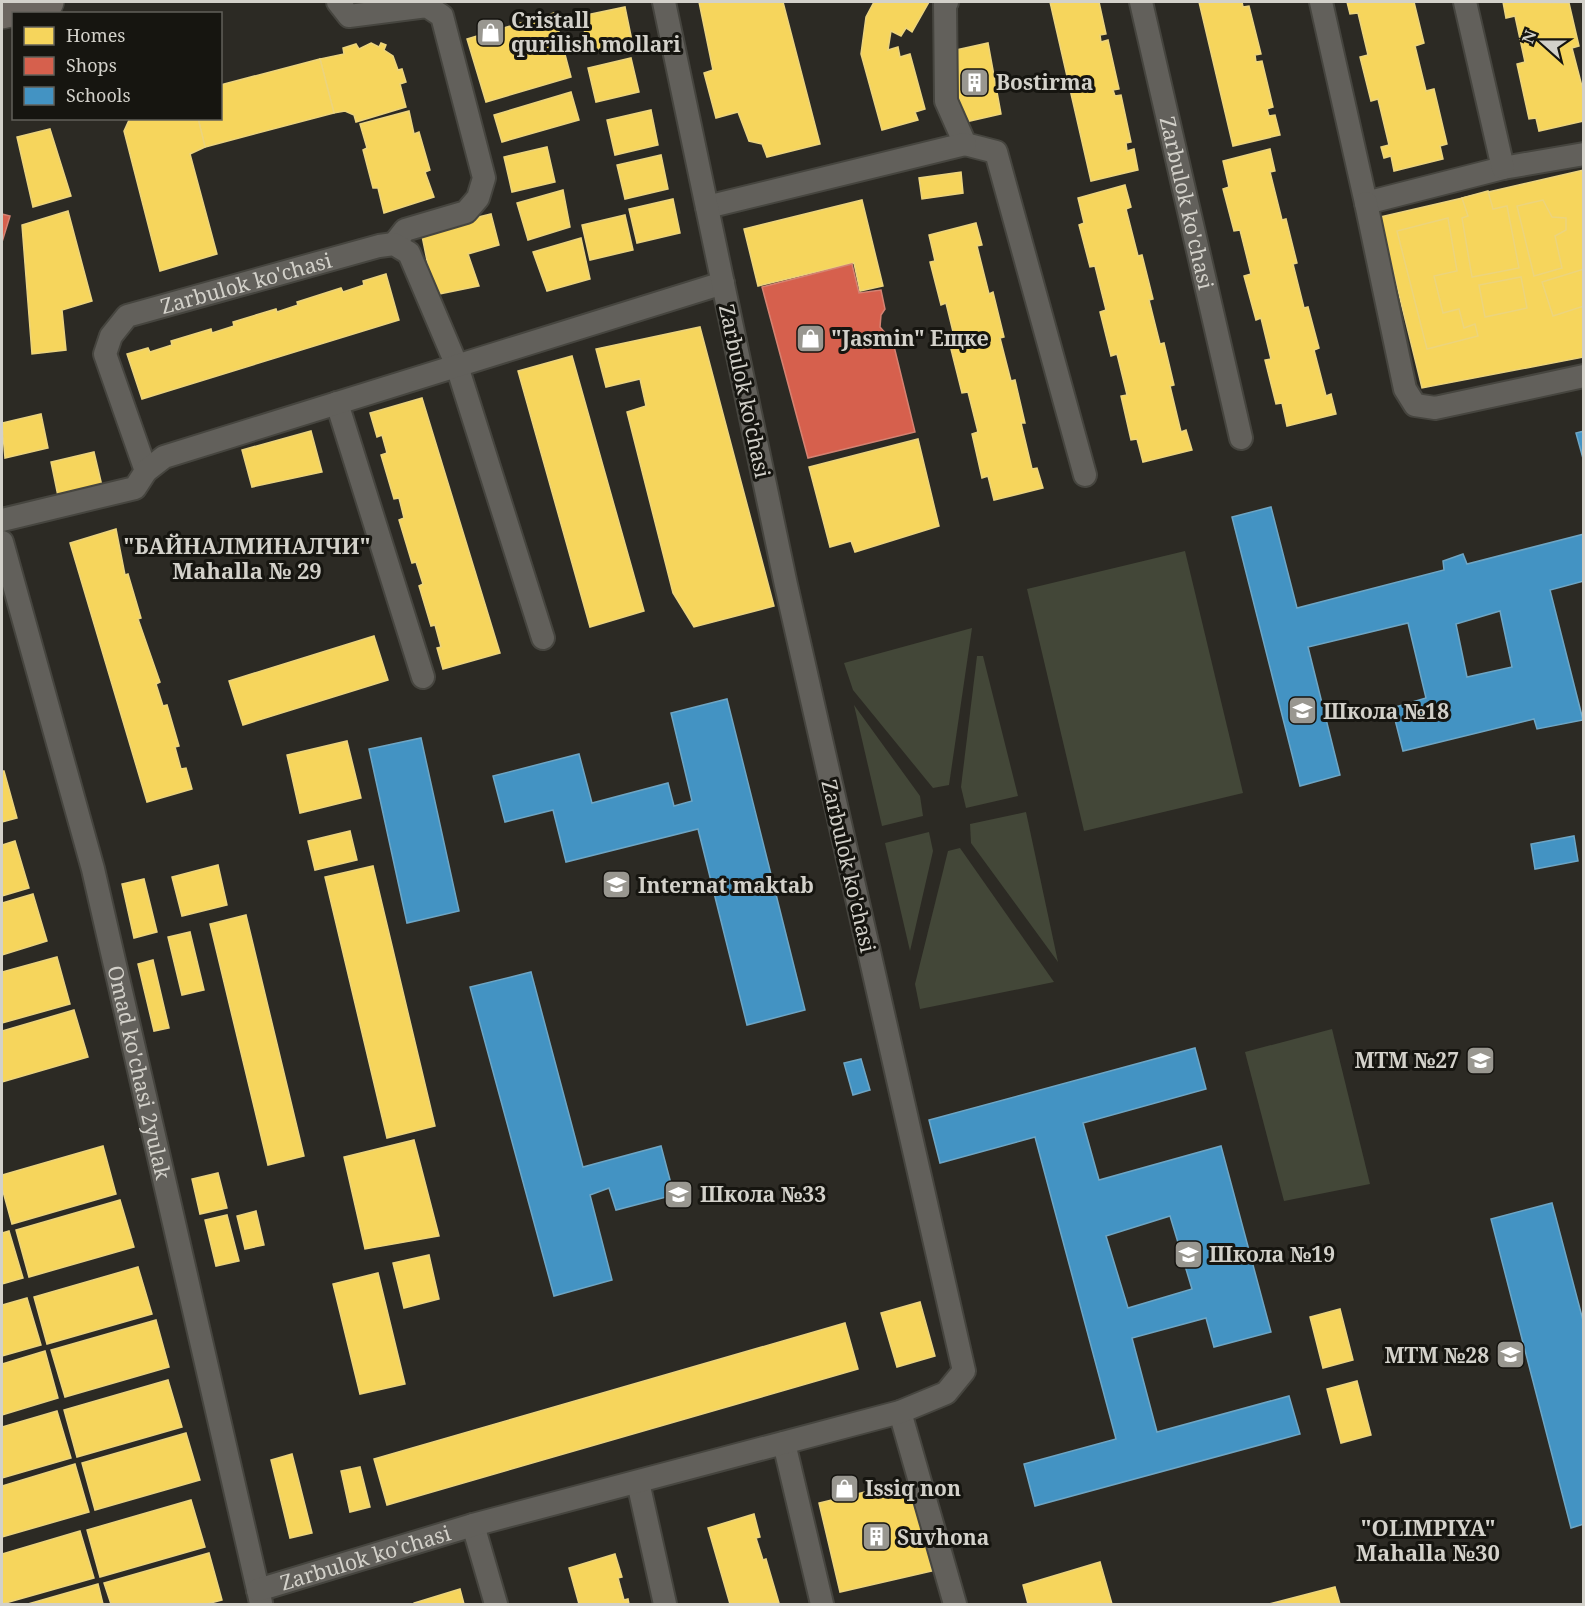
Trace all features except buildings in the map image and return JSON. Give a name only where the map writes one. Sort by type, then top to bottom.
[{"type":"main road","points":[[2,12],[47,2]]},
{"type":"street","points":[[338,2],[349,16],[427,6],[442,16],[484,178],[478,198],[466,212],[405,230],[394,244],[409,253],[457,366],[543,638]]},
{"type":"street","name":"Zarbulok ko'chasi","points":[[260,1597],[473,1526],[900,1412],[946,1393],[964,1371],[786,585],[664,2]]},
{"type":"street","points":[[947,2],[945,3],[946,101],[964,144]]},
{"type":"street","name":"Zarbulok ko'chasi","points":[[1141,2],[1241,438]]},
{"type":"street","points":[[1321,2],[1405,389],[1415,405],[1434,408],[1584,376]]},
{"type":"street","points":[[1465,2],[1503,168]]},
{"type":"street","points":[[707,207],[964,144],[996,152],[1085,475]]},
{"type":"street","points":[[1366,203],[1503,168],[1584,154]]},
{"type":"street","name":"Zarbulok ko'chasi","points":[[146,471],[105,354],[111,336],[127,316],[379,246],[394,244]]},
{"type":"street","name":"Zarbulok ko'chasi","points":[[2,520],[135,488],[146,471],[164,458],[723,283]]},
{"type":"street","points":[[337,403],[423,677]]},
{"type":"street","name":"Omad ko'chasi 2yulak","points":[[2,542],[93,869],[260,1597]]},
{"type":"street","points":[[900,1412],[956,1605]]},
{"type":"street","points":[[784,1443],[822,1605]]},
{"type":"street","points":[[638,1482],[665,1605]]},
{"type":"street","name":"Zarbulok ko'chasi","points":[[473,1526],[496,1605]]},
{"type":"green space","points":[[1185,551],[1243,793],[1084,831],[1027,589]]},
{"type":"green space","points":[[972,628],[949,785],[933,788],[853,690],[844,663]]},
{"type":"green space","points":[[977,656],[983,656],[1018,796],[966,808],[961,787]]},
{"type":"green space","points":[[854,705],[920,796],[923,816],[882,826]]},
{"type":"green space","points":[[1026,812],[1058,962],[971,843],[970,824]]},
{"type":"green space","points":[[929,832],[933,851],[910,951],[885,843]]},
{"type":"green space","points":[[960,848],[1054,982],[920,1009],[915,984],[948,851]]},
{"type":"green space","points":[[1332,1029],[1370,1184],[1284,1201],[1245,1052]]},
{"type":"place","name":"Cristall qurilish mollari","points":[[490,32]]},
{"type":"place","name":"Bostirma","points":[[975,82]]},
{"type":"place","name":"\"Jasmin\" Ещке","points":[[810,338]]},
{"type":"place","name":"Школа №18","points":[[1302,711]]},
{"type":"place","name":"Internat maktab","points":[[617,885]]},
{"type":"place","name":"MTM №27","points":[[1480,1060]]},
{"type":"place","name":"Школа №33","points":[[679,1194]]},
{"type":"place","name":"Школа №19","points":[[1188,1254]]},
{"type":"place","name":"MTM №28","points":[[1510,1355]]},
{"type":"place","name":"Issiq non","points":[[844,1488]]},
{"type":"place","name":"Suvhona","points":[[876,1537]]},
{"type":"district","name":"\"БАЙНАЛМИНАЛЧИ\" Mahalla № 29","points":[[247,558]]},
{"type":"district","name":"\"OLIMPIYA\" Mahalla №30","points":[[1428,1540]]}]
